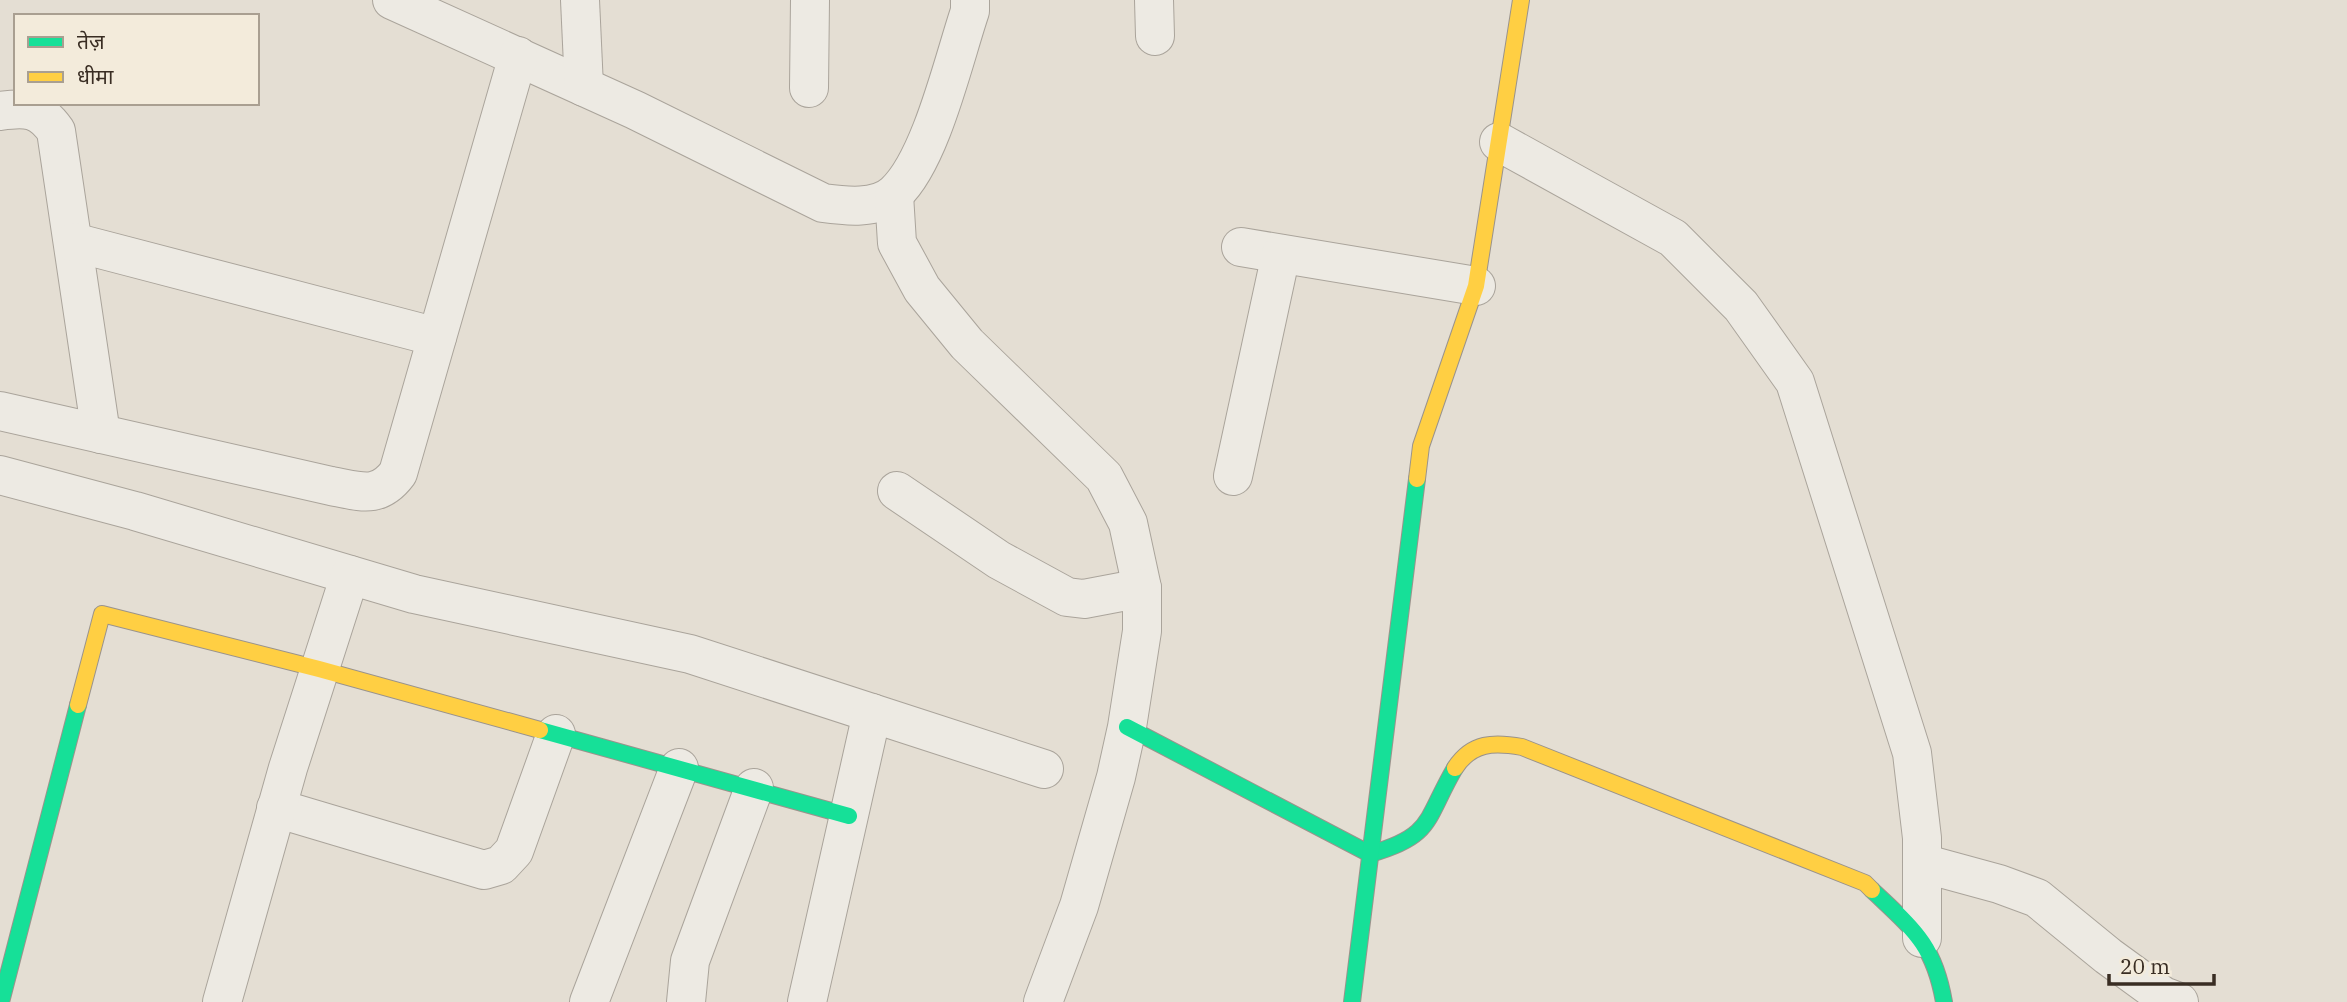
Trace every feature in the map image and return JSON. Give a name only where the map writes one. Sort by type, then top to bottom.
[{"type":"street","points":[[392,0],[584,87],[823,203],[857,207],[894,195]]},
{"type":"street","points":[[580,0],[584,87]]},
{"type":"street","points":[[808,88],[810,0]]},
{"type":"street","points":[[970,0],[970,11],[921,155],[894,195],[897,243],[922,289],[967,344],[1104,477],[1128,523],[1142,589],[1142,631],[1127,727],[1079,906],[1043,1002]]},
{"type":"street","points":[[1352,1002],[1421,446],[1476,286],[1521,0]]},
{"type":"street","points":[[0,411],[371,493],[390,484],[398,473],[518,56]]},
{"type":"street","points":[[0,111],[25,107],[43,114],[56,131],[101,434]]},
{"type":"street","points":[[1499,142],[1673,238],[1741,306],[1794,382],[1912,753],[1923,863],[1922,938]]},
{"type":"street","points":[[73,242],[437,337]]},
{"type":"street","points":[[1241,247],[1476,286]]},
{"type":"street","points":[[1233,476],[1281,254]]},
{"type":"street","points":[[0,475],[135,511],[414,594],[690,654],[1044,769]]},
{"type":"street","points":[[897,491],[999,560],[1067,597],[1084,599],[1142,589]]},
{"type":"street","points":[[222,1002],[276,808],[350,575]]},
{"type":"street","points":[[1,1002],[102,614],[319,669],[849,816]]},
{"type":"street","points":[[807,1002],[872,713]]},
{"type":"street","points":[[1127,727],[1370,854],[1403,845],[1428,824],[1457,763],[1475,747],[1494,741],[1522,747],[1865,883],[1922,938],[1939,974],[1944,1002]]},
{"type":"street","points":[[276,808],[484,870],[501,865],[514,851],[556,734]]},
{"type":"street","points":[[589,1002],[679,768]]},
{"type":"street","points":[[686,1002],[690,961],[754,788]]},
{"type":"street","points":[[1923,863],[1999,884],[2037,898],[2130,972],[2163,996],[2179,1002]]},
{"type":"traffic: fast","points":[[1352,1002],[1417,479]]},
{"type":"traffic: fast","points":[[1,1002],[78,705]]},
{"type":"traffic: fast","points":[[1127,727],[1370,854],[1406,840],[1417,832],[1432,813],[1455,768]]},
{"type":"traffic: fast","points":[[540,730],[849,816]]},
{"type":"traffic: fast","points":[[1872,890],[1910,927],[1928,951],[1940,982],[1944,1002]]},
{"type":"traffic: slow","points":[[1417,479],[1421,446],[1476,286],[1521,0]]},
{"type":"traffic: slow","points":[[78,705],[102,614],[319,669],[540,730]]},
{"type":"traffic: slow","points":[[1455,768],[1469,753],[1484,746],[1522,747],[1865,883],[1872,890]]}]
